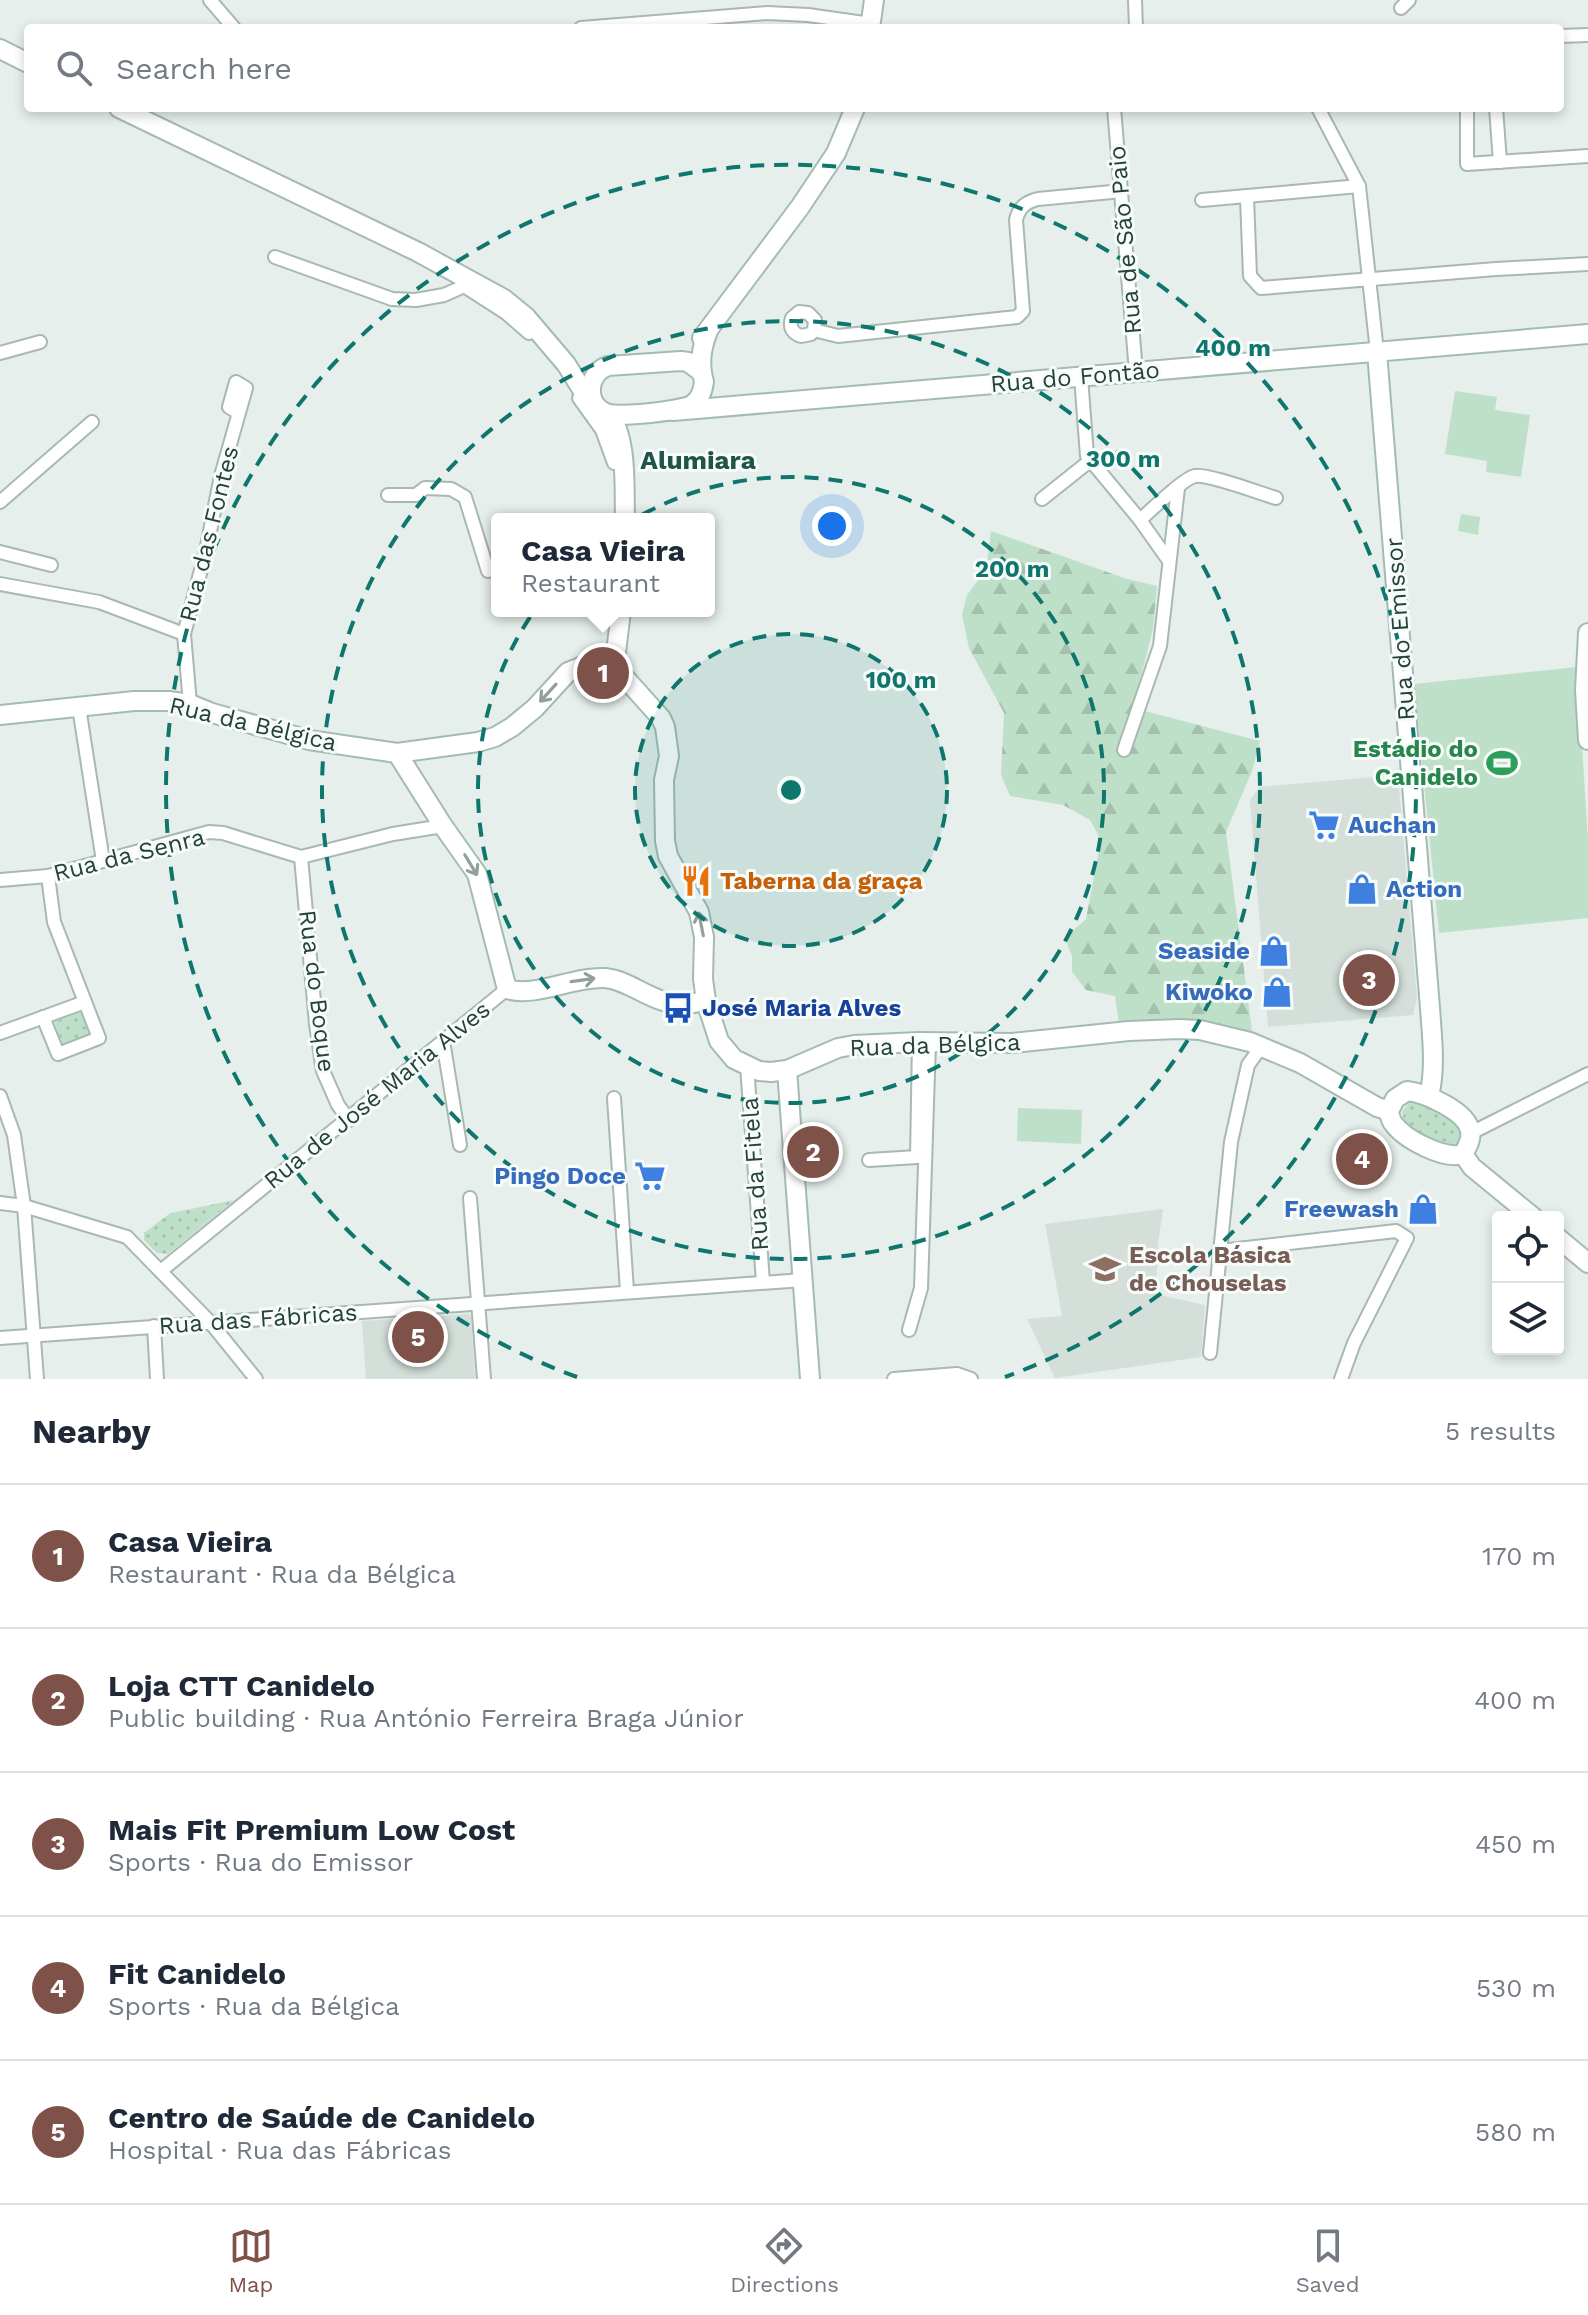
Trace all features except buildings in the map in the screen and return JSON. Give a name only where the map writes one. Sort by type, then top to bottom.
[{"type":"main road","points":[[871,24],[874,0]]},
{"type":"main road","points":[[0,49],[24,61]]},
{"type":"main road","points":[[127,112],[504,299],[526,317],[566,364],[588,399],[603,411]]},
{"type":"main road","points":[[566,364],[579,368],[681,361],[688,357],[800,207],[836,153],[853,112]]},
{"type":"main road","points":[[673,411],[693,405],[699,398],[703,347],[708,331]]},
{"type":"main road","name":"Rua do Fontão","points":[[603,411],[673,411],[1588,334]]},
{"type":"main road","name":"Rua do Emissor","points":[[1377,352],[1433,1047],[1429,1096]]},
{"type":"main road","name":"Rua do Fontão","points":[[681,361],[688,362],[724,397],[754,403]]},
{"type":"main road","points":[[608,366],[596,372],[590,386],[591,394],[616,426],[621,441],[625,513]]},
{"type":"main road","points":[[621,441],[642,413]]},
{"type":"main road","points":[[620,617],[614,669],[661,718],[669,741],[664,780],[665,841],[668,856],[695,903],[703,925],[706,1001],[719,1041],[734,1059],[747,1066]]},
{"type":"main road","points":[[1588,633],[1585,690],[1588,740]]},
{"type":"main road","name":"Rua da Bélgica","points":[[0,715],[134,701],[169,701],[190,704],[309,740],[397,753],[495,737],[535,708],[568,672],[599,663],[614,669]]},
{"type":"main road","points":[[397,753],[477,874],[507,989]]},
{"type":"main road","name":"Rua de José Maria Alves","points":[[507,989],[515,992],[607,978],[662,1001],[677,1004],[706,1001]]},
{"type":"main road","name":"Rua da Bélgica","points":[[747,1066],[771,1072],[787,1070],[838,1048],[854,1045],[1012,1043],[1179,1029],[1231,1036],[1300,1063],[1389,1111],[1394,1125],[1418,1142],[1448,1156],[1463,1154]]},
{"type":"main road","points":[[787,1070],[810,1379]]},
{"type":"main road","points":[[1389,1111],[1395,1099],[1407,1091],[1429,1096],[1460,1114],[1468,1122],[1471,1133],[1463,1154],[1472,1167],[1526,1211]]},
{"type":"main road","points":[[1564,1243],[1588,1263]]},
{"type":"street","points":[[204,0],[230,24]]},
{"type":"street","points":[[210,0],[218,12]]},
{"type":"street","points":[[1135,0],[1136,24]]},
{"type":"street","points":[[633,24],[775,13],[860,24]]},
{"type":"street","points":[[1564,36],[1588,35]]},
{"type":"street","name":"Rua de São Paio","points":[[1114,112],[1136,372]]},
{"type":"street","points":[[1320,112],[1359,186],[1377,352]]},
{"type":"street","points":[[1467,112],[1467,164],[1588,156]]},
{"type":"street","points":[[1496,112],[1500,162]]},
{"type":"street","points":[[1202,200],[1359,186]]},
{"type":"street","points":[[814,330],[838,336],[1017,317],[1023,311],[1016,220],[1021,208],[1038,199],[1122,191]]},
{"type":"street","points":[[1247,197],[1250,276],[1261,288],[1588,264]]},
{"type":"street","points":[[275,257],[392,299],[416,300],[444,295],[469,284],[523,326],[550,358],[602,430],[614,463]]},
{"type":"street","points":[[0,353],[40,342]]},
{"type":"street","points":[[1081,377],[1087,456],[1169,561]]},
{"type":"street","name":"Rua das Fontes","points":[[190,704],[184,634],[239,413]]},
{"type":"street","points":[[0,502],[92,422]]},
{"type":"street","points":[[1042,499],[1091,460]]},
{"type":"street","points":[[1140,520],[1196,476],[1276,498]]},
{"type":"street","points":[[388,495],[416,495],[425,488],[451,489],[465,497],[488,571],[491,570]]},
{"type":"street","points":[[1124,750],[1160,646],[1178,488]]},
{"type":"street","points":[[0,552],[51,565]]},
{"type":"street","points":[[0,584],[99,602],[184,634]]},
{"type":"street","points":[[79,707],[103,861]]},
{"type":"street","points":[[301,857],[393,834],[443,826]]},
{"type":"street","name":"Rua da Senra","points":[[0,880],[48,876],[209,832],[223,833],[301,857]]},
{"type":"street","name":"Rua do Boque","points":[[301,857],[323,1071],[338,1105],[349,1120]]},
{"type":"street","points":[[43,1017],[58,1054],[99,1038],[54,922],[48,876]]},
{"type":"street","name":"Rua de José Maria Alves","points":[[162,1270],[507,989]]},
{"type":"street","points":[[0,1033],[85,1002]]},
{"type":"street","points":[[443,1041],[460,1145]]},
{"type":"street","points":[[869,1160],[917,1157],[924,1042]]},
{"type":"street","points":[[909,1330],[921,1288],[924,1042]]},
{"type":"street","points":[[1210,1353],[1231,1142],[1248,1065],[1261,1047]]},
{"type":"street","name":"Rua da Fitela","points":[[747,1066],[763,1282]]},
{"type":"street","points":[[1471,1133],[1588,1074]]},
{"type":"street","points":[[0,1096],[14,1135],[24,1206],[37,1379]]},
{"type":"street","points":[[614,1098],[627,1291]]},
{"type":"street","points":[[470,1198],[484,1379]]},
{"type":"street","points":[[0,1203],[24,1206],[127,1237],[210,1322],[256,1379]]},
{"type":"street","points":[[1220,1251],[1396,1231],[1407,1238],[1354,1343],[1341,1379]]},
{"type":"street","name":"Rua das Fábricas","points":[[0,1338],[803,1280]]},
{"type":"street","points":[[154,1326],[157,1379]]},
{"type":"street","points":[[894,1379],[957,1374],[970,1378]]},
{"type":"shaded area","points":[[1398,775],[1417,998],[1413,1015],[1268,1027],[1250,800],[1259,787]]},
{"type":"shaded area","name":"Escola Básica de Chouselas","points":[[1163,1209],[1156,1294],[1205,1305],[1201,1357],[1055,1378],[1027,1319],[1062,1316],[1045,1224]]},
{"type":"shaded area","points":[[468,1314],[471,1317],[475,1379],[366,1379],[362,1321]]},
{"type":"green space","points":[[1455,391],[1497,397],[1495,410],[1530,415],[1521,477],[1486,472],[1487,461],[1445,454]]},
{"type":"green space","points":[[1461,514],[1480,517],[1478,535],[1458,531]]},
{"type":"green space","points":[[991,531],[1127,579],[1157,586],[1153,629],[1133,708],[1260,741],[1252,771],[1226,832],[1252,1031],[1209,1025],[1119,1025],[1115,996],[1086,990],[1072,972],[1072,956],[1065,938],[1086,919],[1101,840],[1090,820],[1063,805],[1010,796],[1001,775],[1004,713],[969,648],[962,615],[967,595],[986,570]]},
{"type":"green space","name":"Estádio do Canidelo","points":[[1577,667],[1588,842],[1588,918],[1439,933],[1414,684]]},
{"type":"green space","points":[[81,1012],[90,1034],[63,1045],[54,1022]]},
{"type":"green space","points":[[1416,1101],[1457,1124],[1461,1133],[1460,1142],[1452,1148],[1441,1147],[1405,1125],[1402,1111],[1410,1102]]},
{"type":"green space","points":[[1018,1108],[1082,1110],[1081,1144],[1017,1141]]},
{"type":"green space","points":[[234,1200],[168,1254],[157,1253],[144,1240],[144,1233],[169,1214]]},
{"type":"place","name":"Casa Vieira","points":[[603,673]]},
{"type":"place","name":"Estádio do Canidelo","points":[[1502,763]]},
{"type":"place","name":"Auchan","points":[[1324,825]]},
{"type":"place","name":"Taberna da graça","points":[[696,881]]},
{"type":"place","name":"Action","points":[[1362,889]]},
{"type":"place","name":"Seaside","points":[[1274,951]]},
{"type":"place","name":"Mais Fit Premium Low Cost","points":[[1369,980]]},
{"type":"place","name":"Kiwoko","points":[[1277,992]]},
{"type":"place","name":"José Maria Alves","points":[[678,1008]]},
{"type":"place","name":"Loja CTT Canidelo","points":[[813,1152]]},
{"type":"place","name":"Fit Canidelo","points":[[1362,1159]]},
{"type":"place","name":"Pingo Doce","points":[[650,1176]]},
{"type":"place","name":"Freewash","points":[[1423,1209]]},
{"type":"place","name":"Escola Básica de Chouselas","points":[[1105,1269]]},
{"type":"place","name":"Centro de Saúde de Canidelo","points":[[418,1337]]},
{"type":"district","name":"Alumiara","points":[[698,460]]}]
